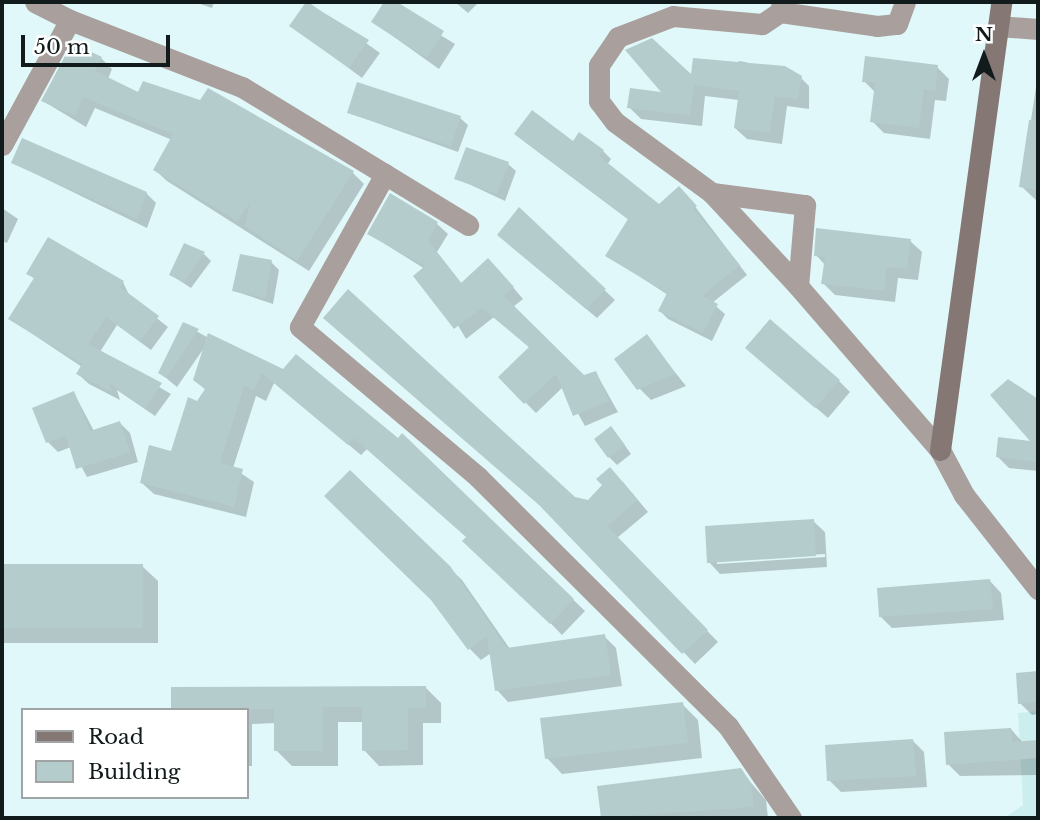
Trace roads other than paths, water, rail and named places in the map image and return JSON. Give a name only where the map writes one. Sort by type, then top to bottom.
[{"type":"street","points":[[35,2],[70,20],[243,87],[468,225]]},
{"type":"street","points":[[905,2],[897,24],[877,26],[781,7],[762,24],[673,16],[618,37],[599,65],[599,101],[615,122],[712,193],[798,286],[940,450],[964,495],[1038,589]]},
{"type":"street","points":[[940,450],[1001,2]]},
{"type":"street","points":[[2,145],[70,20]]},
{"type":"street","points":[[998,26],[1038,29]]},
{"type":"street","points":[[385,174],[300,327],[478,477],[728,726],[791,818]]},
{"type":"street","points":[[712,193],[804,205],[798,286]]}]
